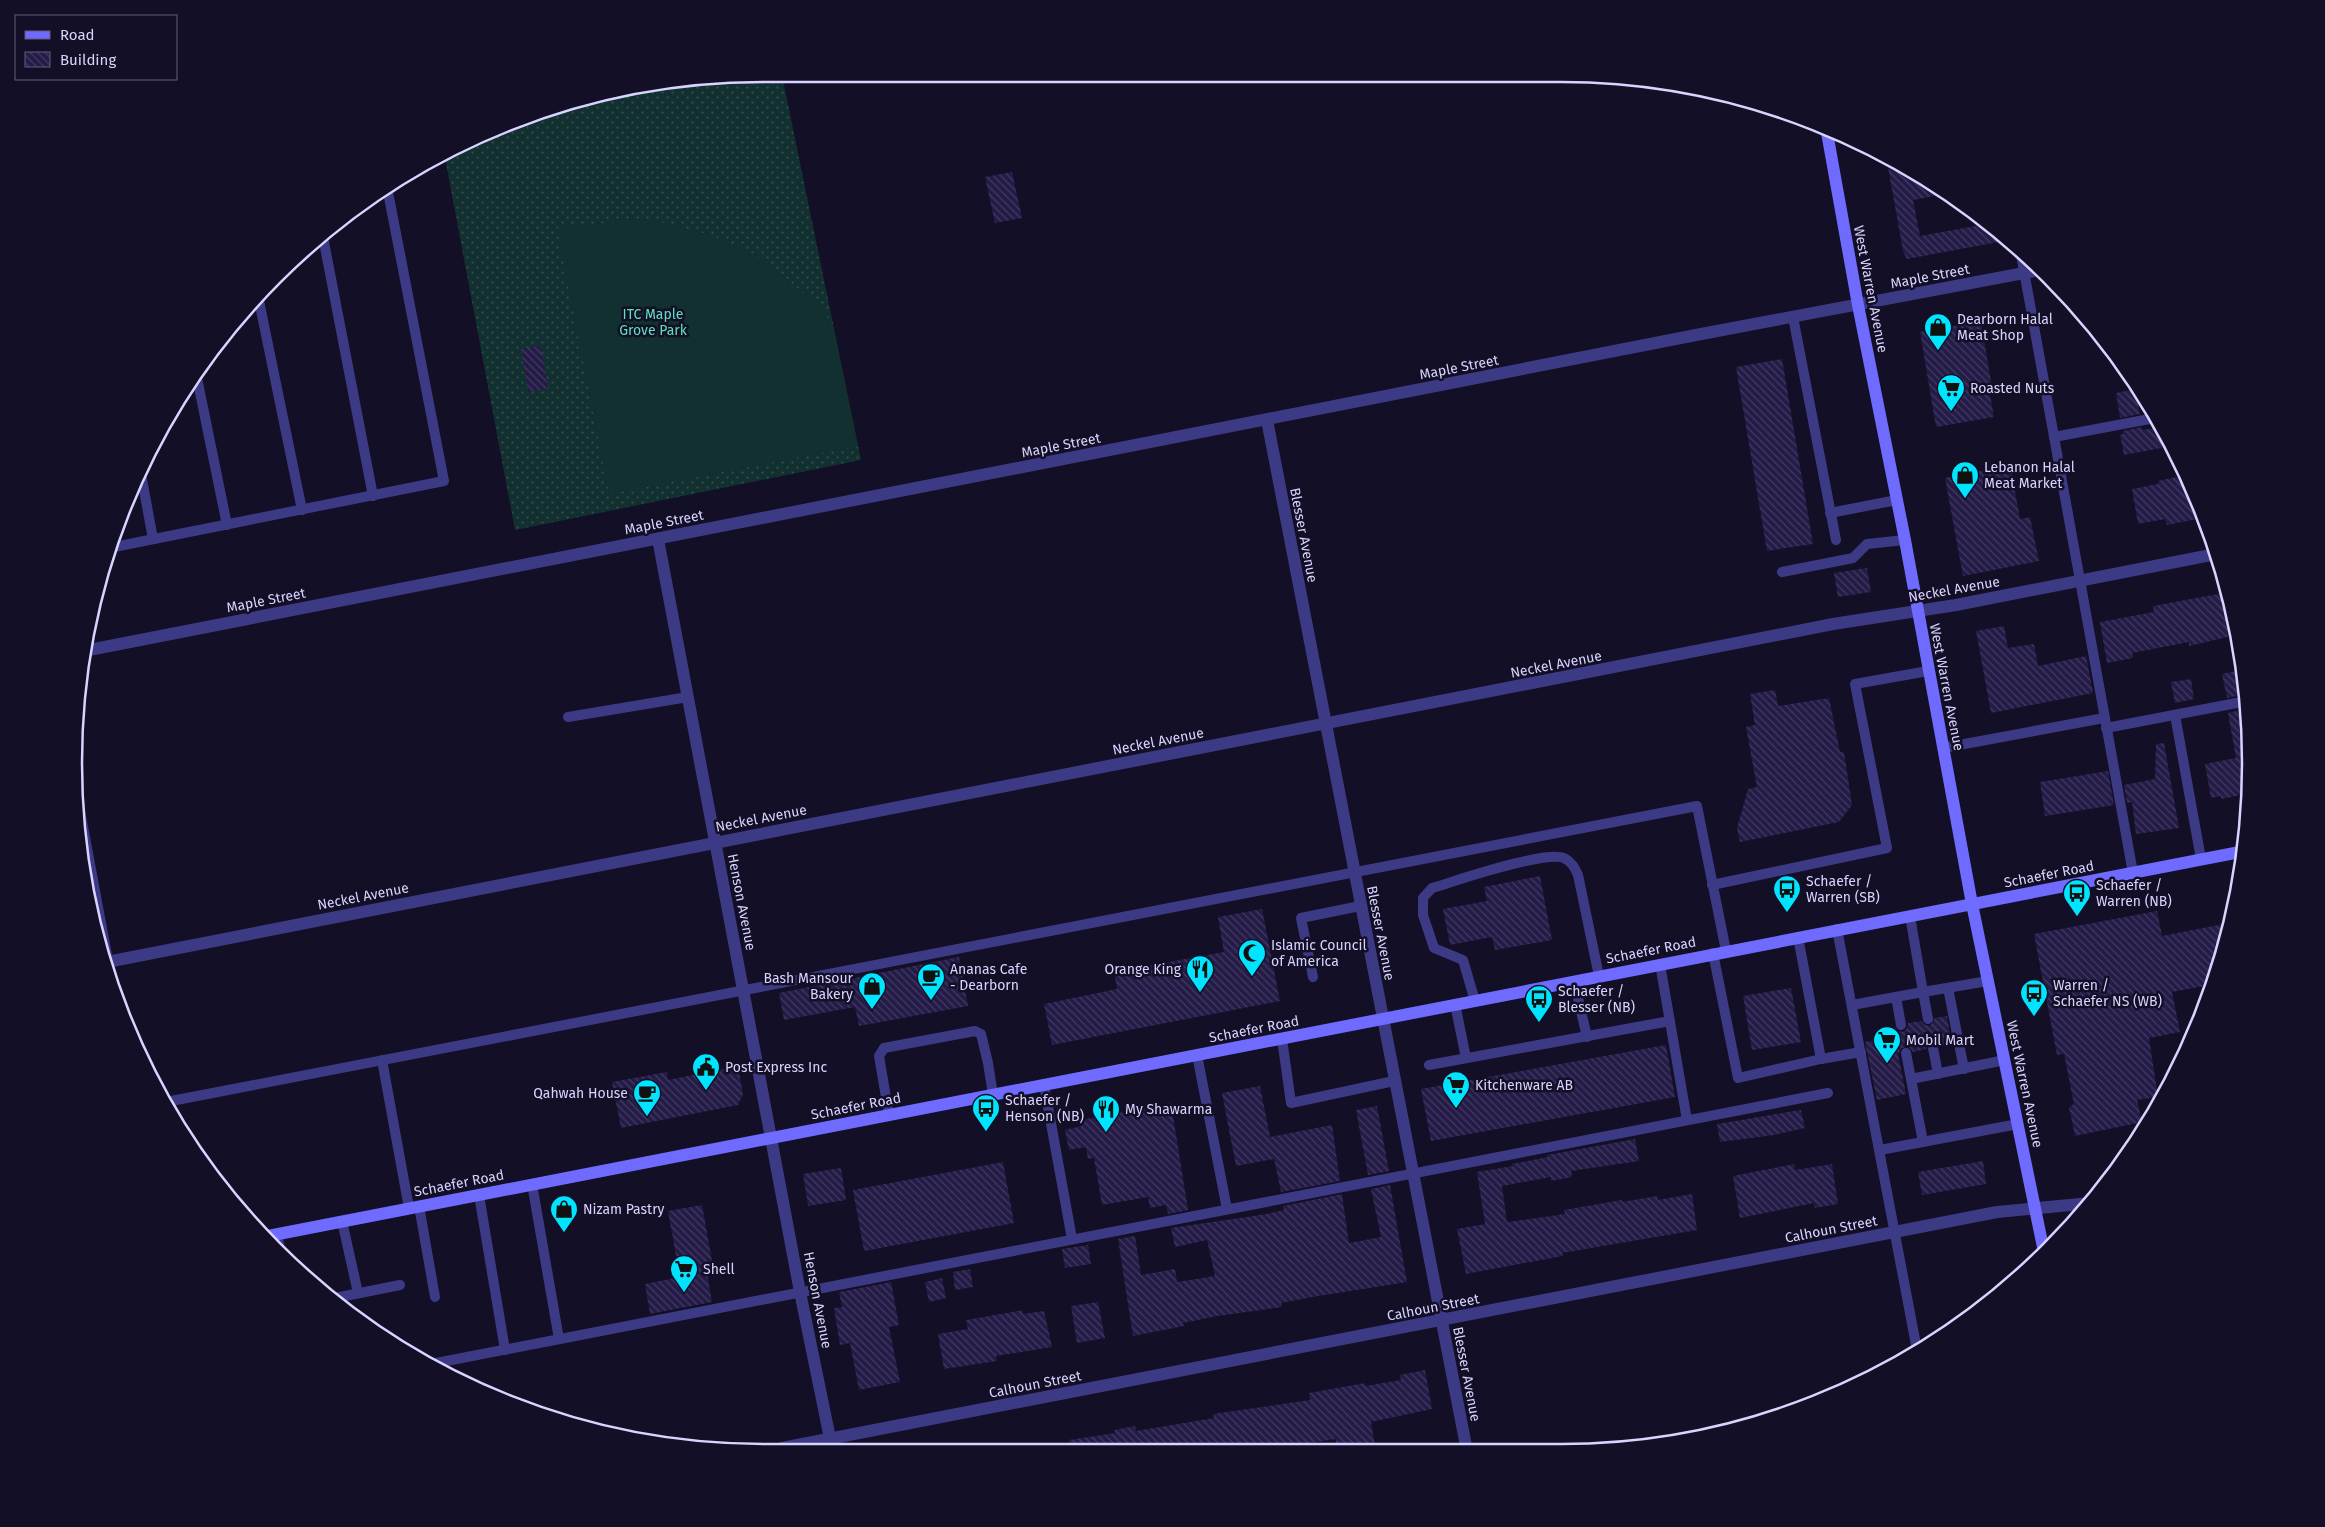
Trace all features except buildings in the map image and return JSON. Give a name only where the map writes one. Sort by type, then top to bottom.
[{"type":"main road","name":"West Warren Avenue","points":[[1828,137],[1972,904],[2043,1245]]},
{"type":"main road","name":"Schaefer Road","points":[[273,1235],[2237,853]]},
{"type":"street","name":"Maple Street","points":[[93,649],[2032,272]]},
{"type":"street","name":"Blesser Avenue","points":[[1267,420],[1466,1444]]},
{"type":"street","name":"Henson Avenue","points":[[658,539],[800,1292],[831,1443]]},
{"type":"street","name":"Neckel Avenue","points":[[112,961],[1832,624],[1917,611],[2209,555]]},
{"type":"street","name":"Calhoun Street","points":[[831,1443],[1441,1320],[2002,1211],[2081,1204]]},
{"type":"lane","points":[[119,546],[444,481],[389,195]]},
{"type":"lane","points":[[324,243],[373,496]]},
{"type":"lane","points":[[2023,262],[2133,873]]},
{"type":"lane","points":[[260,305],[302,510]]},
{"type":"lane","points":[[1793,317],[1836,540]]},
{"type":"lane","points":[[198,383],[226,524]]},
{"type":"lane","points":[[2054,437],[2149,419]]},
{"type":"lane","points":[[143,484],[153,539]]},
{"type":"lane","points":[[1830,513],[1897,500]]},
{"type":"lane","points":[[1782,572],[1853,558],[1868,544],[1905,540]]},
{"type":"lane","points":[[1712,885],[1887,848],[1855,684],[1928,671]]},
{"type":"lane","points":[[568,718],[688,697]]},
{"type":"lane","points":[[1943,748],[2105,723],[2175,715],[2239,702]]},
{"type":"lane","points":[[2175,715],[2201,859]]},
{"type":"lane","points":[[172,1101],[1696,806],[1726,951]]},
{"type":"lane","points":[[1474,1001],[1463,960],[1434,948],[1423,916],[1423,898],[1432,888],[1530,859],[1563,857],[1574,865],[1578,875],[1600,976]]},
{"type":"lane","points":[[1313,977],[1302,918],[1360,906]]},
{"type":"lane","points":[[1910,916],[1928,1020]]},
{"type":"lane","points":[[1837,929],[1916,1345]]},
{"type":"lane","points":[[1798,937],[1821,1059]]},
{"type":"lane","points":[[1713,954],[1738,1078],[1861,1052]]},
{"type":"lane","points":[[1660,964],[1687,1120]]},
{"type":"lane","points":[[1574,981],[1587,1037]]},
{"type":"lane","points":[[1852,1005],[1988,981]]},
{"type":"lane","points":[[1948,988],[1964,1069]]},
{"type":"lane","points":[[1896,997],[1901,1025]]},
{"type":"lane","points":[[1455,1004],[1466,1058]]},
{"type":"lane","points":[[1429,1065],[1670,1022]]},
{"type":"lane","points":[[889,1115],[879,1056],[884,1048],[976,1031],[981,1034],[993,1095]]},
{"type":"lane","points":[[1282,1038],[1291,1103],[1394,1081]]},
{"type":"lane","points":[[1933,1048],[1938,1074]]},
{"type":"lane","points":[[1906,1053],[1923,1142]]},
{"type":"lane","points":[[1197,1055],[1227,1209]]},
{"type":"lane","points":[[382,1060],[435,1297]]},
{"type":"lane","points":[[1911,1079],[2005,1060]]},
{"type":"lane","points":[[1044,1085],[1072,1239]]},
{"type":"lane","points":[[440,1362],[1828,1093]]},
{"type":"lane","points":[[1880,1150],[2018,1124]]},
{"type":"lane","points":[[532,1184],[559,1339]]},
{"type":"lane","points":[[479,1195],[505,1350]]},
{"type":"lane","points":[[342,1221],[358,1293]]},
{"type":"lane","points":[[339,1296],[400,1285]]},
{"type":"green space","name":"ITC Maple Grove Park","points":[[783,82],[861,460],[515,530],[446,162],[503,134],[587,106],[675,88],[719,84]]},
{"type":"green space","points":[[623,221],[657,221],[711,235],[754,254],[816,303],[833,325],[858,446],[609,494],[557,228]]},
{"type":"place","name":"Dearborn Halal Meat Shop","points":[[1938,351]]},
{"type":"place","name":"Roasted Nuts","points":[[1951,412]]},
{"type":"place","name":"Lebanon Halal Meat Market","points":[[1965,499]]},
{"type":"place","name":"Schaefer / Warren (SB)","points":[[1787,913]]},
{"type":"place","name":"Schaefer / Warren (NB)","points":[[2077,917]]},
{"type":"place","name":"Islamic Council of America","points":[[1252,977]]},
{"type":"place","name":"Orange King","points":[[1200,993]]},
{"type":"place","name":"Ananas Cafe - Dearborn","points":[[931,1001]]},
{"type":"place","name":"Bash Mansour Bakery","points":[[872,1010]]},
{"type":"place","name":"Warren / Schaefer NS (WB)","points":[[2034,1017]]},
{"type":"place","name":"Schaefer / Blesser (NB)","points":[[1539,1023]]},
{"type":"place","name":"Mobil Mart","points":[[1887,1064]]},
{"type":"place","name":"Post Express Inc","points":[[706,1091]]},
{"type":"place","name":"Kitchenware AB","points":[[1456,1109]]},
{"type":"place","name":"Qahwah House","points":[[647,1117]]},
{"type":"place","name":"Schaefer / Henson (NB)","points":[[986,1132]]},
{"type":"place","name":"My Shawarma","points":[[1106,1133]]},
{"type":"place","name":"Nizam Pastry","points":[[564,1233]]},
{"type":"place","name":"Shell","points":[[684,1293]]}]
